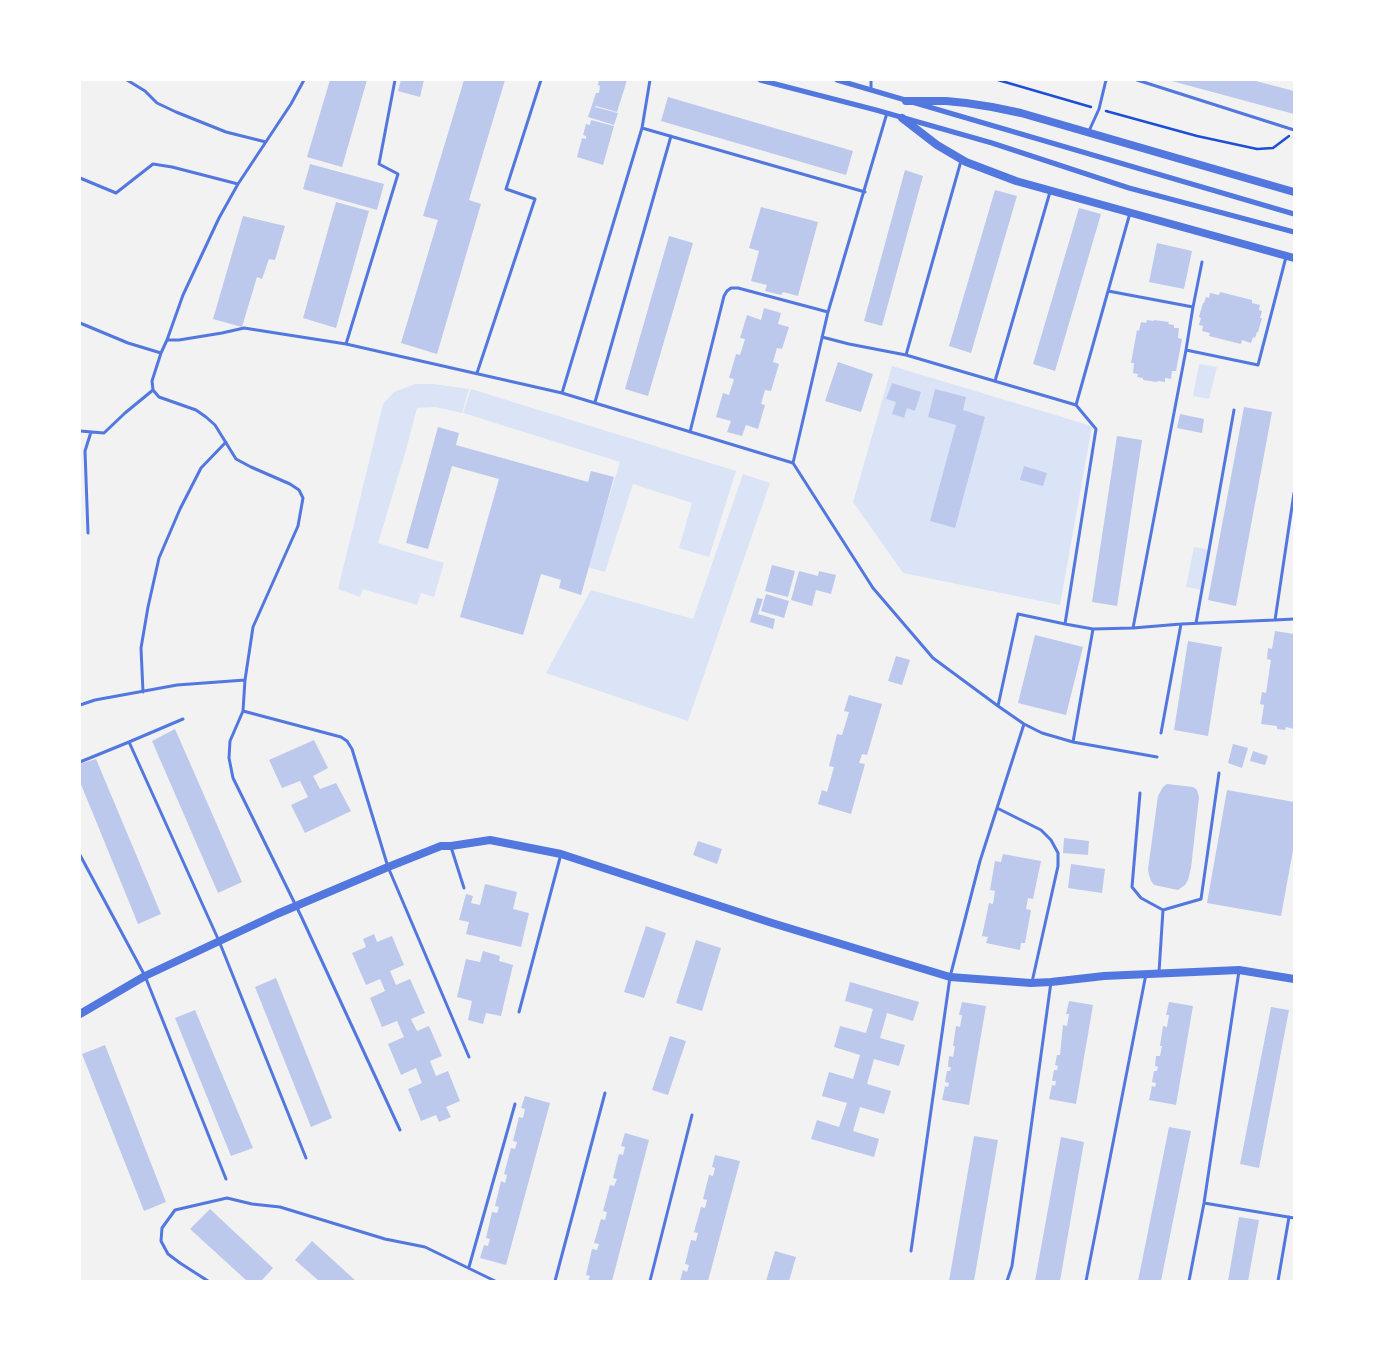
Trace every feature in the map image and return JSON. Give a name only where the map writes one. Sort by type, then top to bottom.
[{"type":"street","points":[[760,80],[887,113],[992,143],[1129,188],[1294,232]]},
{"type":"street","points":[[837,80],[1294,214]]},
{"type":"street","points":[[906,101],[946,101],[1020,113],[1294,192]]},
{"type":"street","points":[[902,118],[937,145],[962,160],[1016,180],[1290,257]]},
{"type":"street","points":[[80,1014],[145,976],[219,941],[388,867],[441,846],[490,840],[561,854],[772,923],[950,977],[1031,983],[1104,976],[1239,970],[1294,979]]},
{"type":"lane","points":[[127,80],[144,91],[157,103],[176,112],[226,132],[266,142]]},
{"type":"lane","points":[[304,80],[291,104],[238,184],[219,218],[187,287],[152,381],[153,390],[159,397],[196,410],[206,417],[214,425],[236,459],[290,484],[299,490],[304,498],[298,526],[253,627],[242,711],[230,740],[229,758],[233,778],[301,916],[400,1130]]},
{"type":"lane","points":[[346,344],[398,174],[379,164],[395,80]]},
{"type":"lane","points":[[477,373],[535,199],[506,189],[541,80]]},
{"type":"lane","points":[[562,393],[642,128],[650,80]]},
{"type":"lane","points":[[871,80],[871,90]]},
{"type":"lane","points":[[1088,132],[1099,109],[1106,80]]},
{"type":"lane","points":[[1137,80],[1294,131]]},
{"type":"lane","points":[[793,463],[828,312],[887,113]]},
{"type":"lane","points":[[642,128],[865,192]]},
{"type":"lane","points":[[594,402],[671,136]]},
{"type":"lane","points":[[906,355],[962,160]]},
{"type":"lane","points":[[80,178],[116,194],[152,164],[172,167],[238,184]]},
{"type":"lane","points":[[995,381],[1051,190]]},
{"type":"lane","points":[[1076,405],[1130,212]]},
{"type":"lane","points":[[1186,350],[1258,365],[1290,257]]},
{"type":"lane","points":[[1133,628],[1202,262]]},
{"type":"lane","points":[[690,432],[724,296],[727,291],[731,288],[738,288],[828,312]]},
{"type":"lane","points":[[1108,291],[1193,307]]},
{"type":"lane","points":[[80,323],[128,343],[161,353]]},
{"type":"lane","points":[[167,340],[222,334],[244,328],[346,344],[562,393],[793,463],[873,588],[933,658],[1024,724],[1042,733],[1074,742],[1157,757]]},
{"type":"lane","points":[[822,337],[906,355],[1076,405],[1096,429],[1065,624]]},
{"type":"lane","points":[[80,432],[104,433],[153,390]]},
{"type":"lane","points":[[1196,623],[1234,410]]},
{"type":"lane","points":[[88,533],[85,451],[91,432]]},
{"type":"lane","points":[[142,692],[141,648],[159,558],[180,509],[201,468],[226,442]]},
{"type":"lane","points":[[1275,620],[1294,493]]},
{"type":"lane","points":[[998,706],[1018,614],[1093,629],[1294,618]]},
{"type":"lane","points":[[1161,733],[1181,624]]},
{"type":"lane","points":[[1074,742],[1093,629]]},
{"type":"lane","points":[[80,705],[95,700],[177,685],[245,680]]},
{"type":"lane","points":[[242,711],[341,737],[348,741],[388,867],[469,1057]]},
{"type":"lane","points":[[80,762],[183,719]]},
{"type":"lane","points":[[911,1251],[950,977],[980,860],[1024,724]]},
{"type":"lane","points":[[129,742],[219,941],[306,1158]]},
{"type":"lane","points":[[1140,793],[1132,887],[1141,898],[1163,910],[1201,899],[1219,773]]},
{"type":"lane","points":[[997,808],[1041,830],[1051,840],[1058,853],[1058,866],[1031,983]]},
{"type":"lane","points":[[451,846],[464,888]]},
{"type":"lane","points":[[519,1012],[561,854]]},
{"type":"lane","points":[[80,855],[145,976],[226,1179]]},
{"type":"lane","points":[[1159,973],[1163,910]]},
{"type":"lane","points":[[1189,1281],[1204,1203],[1239,970]]},
{"type":"lane","points":[[1086,1281],[1146,974]]},
{"type":"lane","points":[[1007,1281],[1012,1266],[1051,982]]},
{"type":"lane","points":[[555,1281],[605,1093]]},
{"type":"lane","points":[[469,1268],[515,1104]]},
{"type":"lane","points":[[650,1281],[692,1115]]},
{"type":"lane","points":[[208,1281],[168,1254],[161,1241],[162,1228],[175,1210],[227,1198],[252,1204],[280,1207],[385,1239],[425,1247],[495,1281]]},
{"type":"lane","points":[[1204,1203],[1294,1218]]},
{"type":"lane","points":[[1278,1281],[1289,1217]]},
{"type":"path","points":[[1197,136],[1257,149],[1272,148],[1294,131]]},
{"type":"shaded area","points":[[1199,364],[1217,367],[1209,399],[1193,396]]},
{"type":"shaded area","points":[[892,366],[1092,426],[1060,605],[903,573],[853,502]]},
{"type":"shaded area","points":[[415,384],[433,384],[469,389],[462,413],[435,407],[417,408],[378,543],[444,563],[434,597],[421,593],[417,605],[363,589],[360,597],[338,589],[383,404],[394,392]]},
{"type":"shaded area","points":[[471,389],[736,471],[709,557],[679,548],[692,503],[633,484],[605,572],[587,567],[620,462],[463,413]]},
{"type":"shaded area","points":[[743,474],[770,483],[688,721],[546,673],[591,590],[693,619]]},
{"type":"shaded area","points":[[1194,547],[1211,550],[1203,590],[1186,587]]},
{"type":"building","points":[[330,80],[367,80],[342,167],[307,157]]},
{"type":"building","points":[[401,80],[424,80],[420,97],[398,91]]},
{"type":"building","points":[[464,80],[505,80],[469,200],[481,204],[437,354],[401,343],[438,220],[423,216]]},
{"type":"building","points":[[599,80],[627,80],[617,112],[595,107],[618,113],[614,125],[588,117],[596,93],[599,93]]},
{"type":"building","points":[[1168,80],[1252,80],[1294,91],[1294,114]]},
{"type":"building","points":[[668,97],[853,151],[846,175],[661,121]]},
{"type":"building","points":[[591,120],[614,126],[603,165],[577,157],[582,138],[586,139],[586,136],[583,135],[586,124],[590,125]]},
{"type":"building","points":[[310,164],[384,184],[377,210],[303,189]]},
{"type":"building","points":[[905,170],[923,176],[882,326],[864,321]]},
{"type":"building","points":[[995,190],[1017,196],[971,353],[949,346]]},
{"type":"building","points":[[336,202],[369,211],[336,328],[303,318]]},
{"type":"building","points":[[761,207],[818,222],[798,296],[783,292],[781,295],[765,291],[767,285],[751,281],[759,251],[749,248]]},
{"type":"building","points":[[1079,208],[1101,214],[1055,371],[1033,364]]},
{"type":"building","points":[[243,216],[285,226],[275,260],[269,259],[262,279],[257,277],[242,327],[213,319]]},
{"type":"building","points":[[669,236],[693,243],[648,396],[625,389]]},
{"type":"building","points":[[1157,243],[1192,251],[1184,289],[1149,282]]},
{"type":"building","points":[[1220,292],[1252,300],[1252,303],[1260,305],[1259,310],[1262,311],[1260,318],[1262,318],[1258,332],[1255,338],[1253,337],[1251,343],[1242,340],[1241,344],[1209,336],[1210,333],[1202,331],[1203,326],[1199,325],[1201,318],[1199,317],[1203,303],[1206,297],[1209,298],[1210,293],[1219,295]]},
{"type":"building","points":[[764,308],[781,313],[778,324],[789,327],[782,349],[777,348],[773,362],[779,364],[771,391],[765,390],[761,404],[765,405],[758,429],[746,425],[742,436],[727,432],[731,421],[716,417],[723,393],[729,395],[734,379],[729,378],[736,354],[740,355],[745,339],[740,338],[747,315],[761,320]]},
{"type":"building","points":[[1147,320],[1169,322],[1168,324],[1174,325],[1174,328],[1179,328],[1178,338],[1182,339],[1176,371],[1172,371],[1171,379],[1165,378],[1165,382],[1143,380],[1143,378],[1137,377],[1138,374],[1133,373],[1134,363],[1131,363],[1137,330],[1139,331],[1141,322],[1146,323]]},
{"type":"building","points":[[838,362],[873,374],[861,412],[825,401]]},
{"type":"building","points":[[892,383],[921,392],[915,411],[907,408],[904,418],[892,414],[896,402],[886,399]]},
{"type":"building","points":[[935,389],[966,397],[963,410],[985,417],[955,528],[930,521],[956,425],[928,417]]},
{"type":"building","points":[[1244,407],[1272,412],[1236,606],[1208,600]]},
{"type":"building","points":[[1180,414],[1204,419],[1202,433],[1177,428]]},
{"type":"building","points":[[438,427],[459,433],[456,445],[588,482],[591,471],[614,477],[581,595],[559,588],[561,580],[541,574],[523,635],[460,617],[499,479],[452,466],[428,549],[406,543]]},
{"type":"building","points":[[1117,436],[1142,440],[1117,606],[1092,602]]},
{"type":"building","points":[[1024,466],[1047,473],[1043,486],[1020,480]]},
{"type":"building","points":[[772,565],[795,571],[788,597],[765,591]]},
{"type":"building","points":[[799,571],[818,576],[819,571],[836,575],[831,594],[816,590],[812,606],[791,600]]},
{"type":"building","points":[[766,594],[789,601],[784,618],[761,611]]},
{"type":"building","points":[[757,598],[763,599],[758,614],[775,619],[773,629],[750,622]]},
{"type":"building","points":[[1275,631],[1294,634],[1294,729],[1286,727],[1285,730],[1277,729],[1277,726],[1261,724],[1264,705],[1260,704],[1262,692],[1266,693],[1271,660],[1267,659],[1268,648],[1272,649]]},
{"type":"building","points":[[1035,635],[1083,647],[1066,715],[1018,703]]},
{"type":"building","points":[[1188,641],[1222,647],[1208,736],[1174,730]]},
{"type":"building","points":[[896,656],[910,660],[902,685],[888,681]]},
{"type":"building","points":[[849,695],[882,704],[867,755],[862,754],[859,763],[865,764],[851,814],[818,804],[822,790],[827,792],[834,767],[829,766],[837,734],[842,735],[849,712],[844,711]]},
{"type":"building","points":[[175,729],[242,882],[218,893],[152,741]]},
{"type":"building","points":[[314,740],[328,768],[313,776],[320,789],[336,783],[351,811],[305,833],[291,805],[308,797],[300,781],[282,788],[269,760]]},
{"type":"building","points":[[1233,744],[1248,748],[1242,768],[1228,763]]},
{"type":"building","points":[[1253,751],[1268,756],[1265,765],[1250,761]]},
{"type":"building","points":[[96,759],[161,914],[138,924],[80,782],[80,764]]},
{"type":"building","points":[[1167,784],[1193,787],[1197,790],[1199,797],[1191,868],[1188,880],[1178,890],[1154,885],[1148,869],[1158,796]]},
{"type":"building","points":[[1227,790],[1294,802],[1294,845],[1281,916],[1207,903]]},
{"type":"building","points":[[1064,838],[1089,841],[1088,855],[1063,853]]},
{"type":"building","points":[[698,841],[722,849],[717,864],[693,855]]},
{"type":"building","points":[[1003,854],[1041,861],[1033,899],[1028,898],[1026,909],[1031,910],[1025,943],[1021,943],[1020,950],[986,943],[988,937],[982,936],[989,903],[993,904],[995,891],[990,890],[995,861],[1001,862]]},
{"type":"building","points":[[1071,864],[1105,869],[1102,893],[1068,888]]},
{"type":"building","points":[[485,884],[517,892],[513,909],[529,913],[521,947],[466,934],[469,922],[459,920],[466,894],[473,896],[471,903],[480,905]]},
{"type":"building","points":[[646,926],[666,933],[644,998],[624,992]]},
{"type":"building","points":[[374,934],[377,942],[392,936],[404,965],[390,971],[396,985],[410,979],[425,1013],[411,1019],[417,1031],[429,1026],[442,1056],[430,1061],[436,1076],[448,1071],[460,1101],[446,1107],[451,1117],[439,1122],[436,1115],[421,1121],[408,1089],[422,1083],[416,1068],[401,1075],[388,1044],[404,1037],[397,1021],[382,1027],[370,998],[385,991],[380,979],[366,985],[352,953],[366,947],[363,939]]},
{"type":"building","points":[[696,940],[721,948],[702,1011],[676,1003]]},
{"type":"building","points":[[483,951],[500,956],[499,961],[513,965],[501,1016],[486,1013],[483,1024],[468,1020],[472,1001],[457,997],[466,959],[480,962]]},
{"type":"building","points":[[276,978],[332,1118],[311,1127],[255,987]]},
{"type":"building","points":[[850,982],[919,1002],[913,1021],[887,1013],[880,1038],[905,1045],[899,1066],[874,1059],[867,1084],[891,1091],[884,1114],[860,1107],[853,1131],[879,1139],[874,1157],[811,1139],[817,1120],[839,1127],[847,1103],[822,1096],[829,1072],[853,1079],[860,1055],[834,1047],[840,1026],[866,1033],[873,1009],[845,1001]]},
{"type":"building","points":[[1069,1001],[1093,1005],[1076,1104],[1049,1099],[1052,1085],[1055,1086],[1056,1081],[1052,1081],[1054,1070],[1057,1070],[1058,1066],[1055,1065],[1057,1055],[1060,1055],[1063,1025],[1067,1026],[1069,1014],[1066,1014]]},
{"type":"building","points":[[962,1002],[986,1006],[969,1105],[942,1100],[945,1086],[948,1087],[949,1083],[945,1082],[947,1071],[950,1071],[951,1067],[948,1067],[949,1056],[953,1057],[956,1026],[960,1027],[962,1015],[959,1015]]},
{"type":"building","points":[[1169,1002],[1193,1006],[1176,1105],[1149,1100],[1152,1086],[1155,1087],[1156,1083],[1152,1082],[1154,1071],[1157,1071],[1158,1067],[1155,1066],[1156,1056],[1160,1056],[1163,1026],[1167,1027],[1169,1015],[1166,1015]]},
{"type":"building","points":[[1271,1007],[1289,1010],[1259,1168],[1240,1164]]},
{"type":"building","points":[[195,1010],[253,1148],[231,1156],[175,1018]]},
{"type":"building","points":[[670,1036],[686,1041],[668,1095],[652,1090]]},
{"type":"building","points":[[105,1045],[166,1202],[144,1211],[82,1054]]},
{"type":"building","points":[[525,1096],[550,1103],[506,1265],[480,1258],[484,1245],[488,1246],[490,1239],[486,1238],[492,1212],[497,1213],[499,1207],[495,1206],[501,1181],[505,1183],[507,1175],[504,1174],[511,1148],[515,1149],[517,1142],[513,1141],[519,1117],[523,1118],[525,1109],[521,1108]]},
{"type":"building","points":[[1169,1127],[1191,1131],[1161,1281],[1138,1281]]},
{"type":"building","points":[[625,1133],[649,1140],[612,1281],[588,1281],[590,1276],[586,1275],[592,1249],[597,1250],[599,1244],[594,1243],[601,1219],[605,1220],[607,1212],[603,1211],[610,1185],[614,1186],[617,1179],[613,1178],[619,1154],[623,1155],[625,1147],[621,1146]]},
{"type":"building","points":[[974,1136],[998,1140],[974,1281],[949,1281]]},
{"type":"building","points":[[1061,1137],[1084,1142],[1060,1281],[1035,1281]]},
{"type":"building","points":[[715,1155],[740,1161],[708,1281],[680,1281],[683,1270],[687,1272],[689,1265],[685,1264],[691,1240],[696,1241],[698,1233],[694,1232],[701,1207],[705,1208],[707,1200],[703,1199],[709,1175],[713,1176],[715,1168],[712,1167]]},
{"type":"building","points":[[210,1209],[273,1268],[261,1281],[247,1281],[190,1229]]},
{"type":"building","points":[[1239,1217],[1259,1220],[1248,1281],[1228,1281]]},
{"type":"building","points":[[312,1241],[356,1281],[319,1281],[295,1260]]},
{"type":"building","points":[[775,1251],[796,1257],[789,1281],[766,1281]]}]
